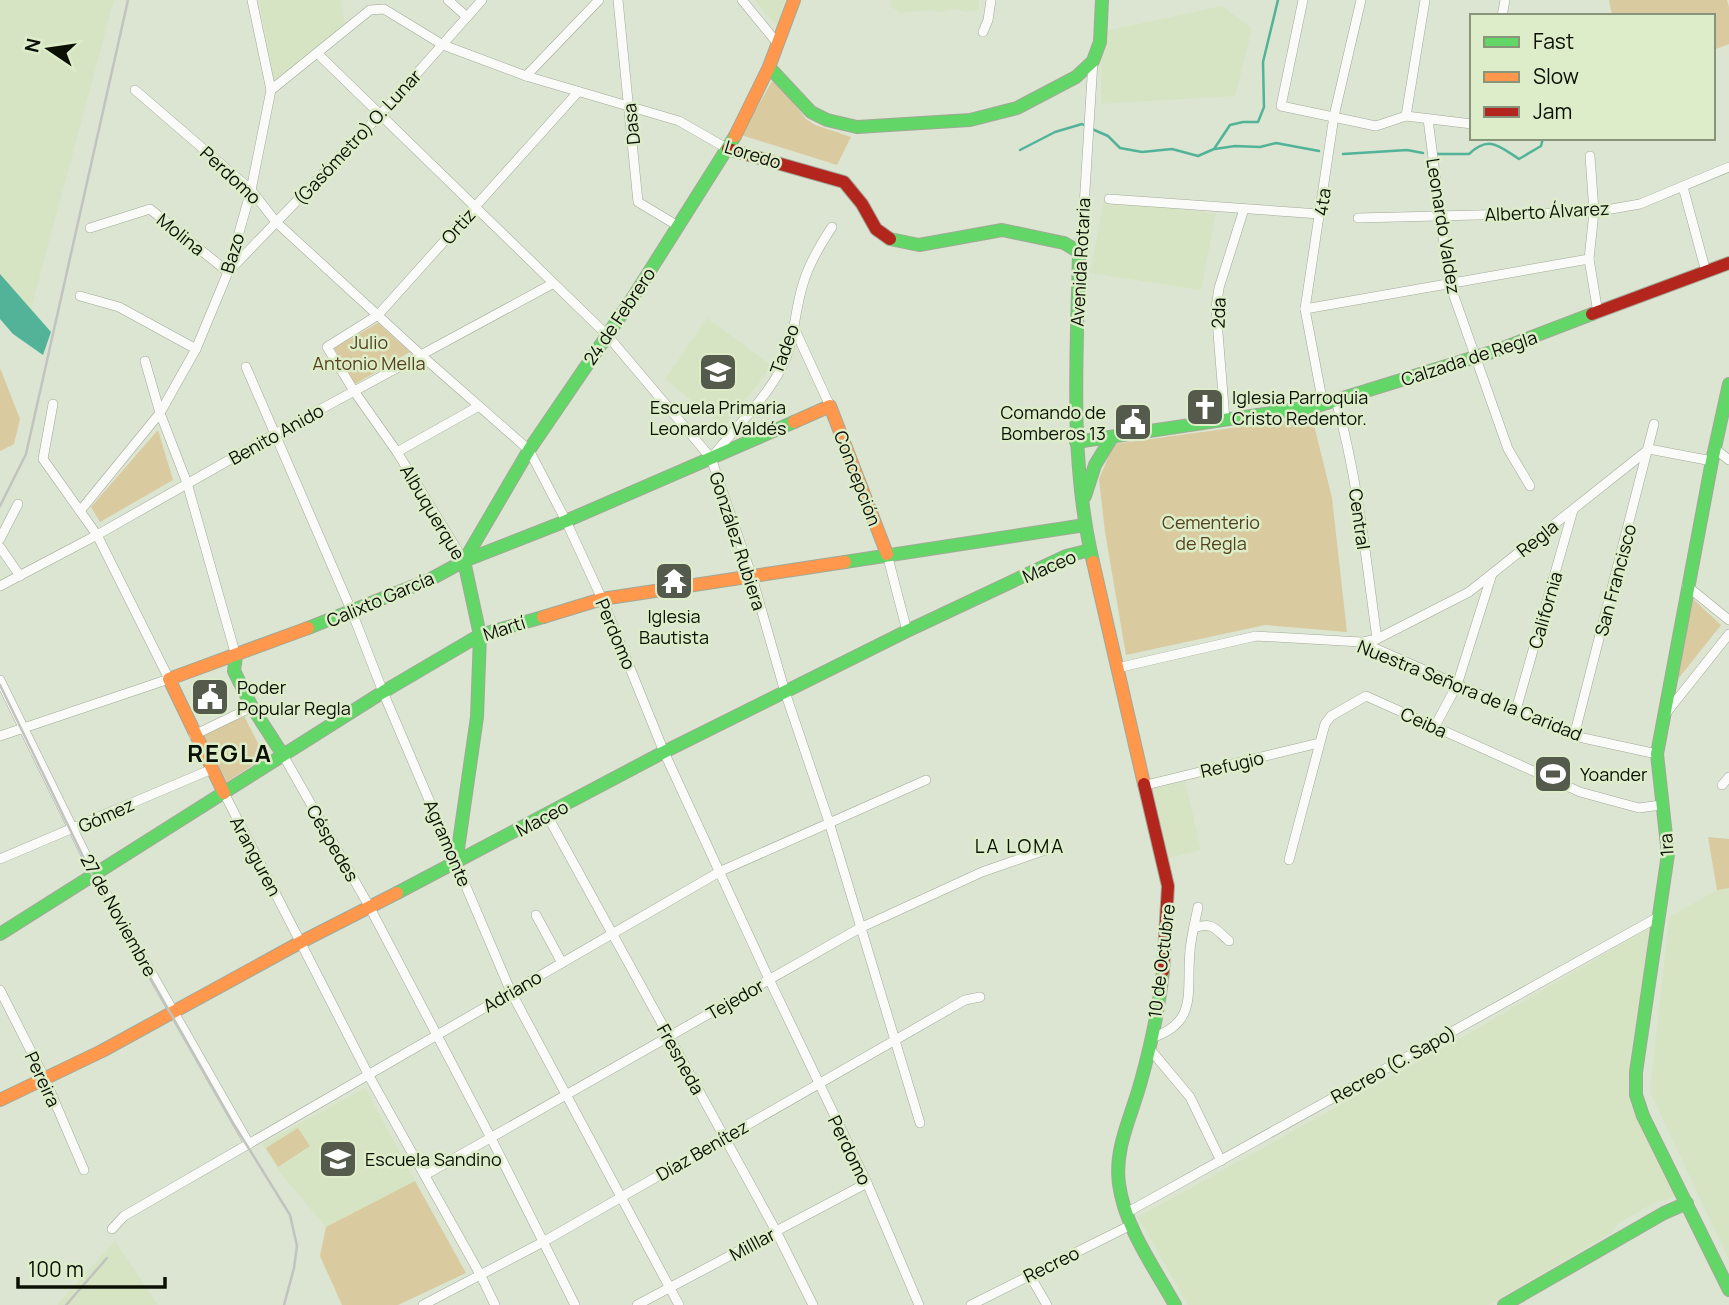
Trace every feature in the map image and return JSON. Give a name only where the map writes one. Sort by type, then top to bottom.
[{"type":"main road","name":"24 de Febrero","points":[[464,561],[529,450],[728,149],[769,68],[794,0]]},
{"type":"main road","name":"Avenida Rotaria","points":[[1093,61],[1100,42],[1101,0]]},
{"type":"main road","points":[[778,44],[784,81]]},
{"type":"main road","points":[[769,68],[811,112],[827,120],[857,127],[970,120],[1017,108],[1056,90],[1076,77],[1093,61]]},
{"type":"main road","name":"Loredo","points":[[728,149],[844,182],[862,204],[876,229],[891,239],[919,245],[1002,230],[1064,243],[1079,252]]},
{"type":"main road","name":"Avenida Rotaria","points":[[1079,252],[1076,442],[1085,525]]},
{"type":"main road","name":"Calzada de Regla","points":[[1076,442],[1323,404],[1475,358],[1729,263]]},
{"type":"main road","name":"1ra","points":[[1729,384],[1687,586],[1657,754],[1668,854],[1636,1072],[1636,1095],[1643,1116],[1729,1290]]},
{"type":"main road","name":"Calixto García","points":[[169,679],[352,612],[429,580],[464,561],[566,521],[830,406]]},
{"type":"main road","name":"Concepción","points":[[830,406],[887,554]]},
{"type":"main road","points":[[1057,530],[1077,512],[1082,503],[1090,470],[1098,454],[1112,437]]},
{"type":"main road","name":"Martí","points":[[0,933],[383,692],[480,635],[602,599],[1085,525]]},
{"type":"main road","name":"10 de Octubre","points":[[1085,525],[1168,886],[1169,914],[1162,981],[1150,1043],[1120,1157],[1119,1181],[1129,1219],[1175,1305]]},
{"type":"main road","name":"Maceo","points":[[0,1100],[174,1012],[301,942],[547,816],[664,752],[907,631],[1066,556],[1090,550]]},
{"type":"main road","name":"Albuquerque","points":[[456,863],[477,717],[480,635],[464,561]]},
{"type":"main road","name":"Céspedes","points":[[236,656],[234,671],[252,707],[283,755]]},
{"type":"main road","name":"Aranguren","points":[[169,679],[223,793]]},
{"type":"main road","points":[[1504,1305],[1664,1213],[1687,1203]]},
{"type":"street","points":[[252,0],[271,90],[318,54]]},
{"type":"street","points":[[448,0],[467,17]]},
{"type":"street","name":"(Gasómetro) O. Lunar","points":[[228,272],[380,115],[482,0]]},
{"type":"street","points":[[526,76],[599,0]]},
{"type":"street","name":"Dasa","points":[[618,0],[639,202],[678,226]]},
{"type":"street","points":[[742,0],[778,44]]},
{"type":"street","points":[[983,32],[991,0]]},
{"type":"street","points":[[1303,0],[1281,106],[1376,126],[1406,116],[1470,124]]},
{"type":"street","name":"4ta","points":[[1323,404],[1306,309],[1334,116],[1361,0]]},
{"type":"street","points":[[1406,116],[1425,0]]},
{"type":"street","name":"Loredo","points":[[318,54],[370,10],[384,9],[443,45],[526,76],[679,121],[728,149]]},
{"type":"street","name":"González Rubiera","points":[[318,54],[607,335],[711,458],[752,577],[785,692],[829,822],[920,1123]]},
{"type":"street","name":"Avenida Rotaria","points":[[1079,252],[1093,61]]},
{"type":"street","name":"Perdomo","points":[[135,90],[251,190],[276,222],[529,450],[602,599],[664,752],[867,1184],[919,1305]]},
{"type":"street","name":"Bazo","points":[[80,511],[160,413],[195,349],[228,272],[251,190],[271,90]]},
{"type":"street","name":"Ortiz","points":[[327,347],[378,315],[578,92]]},
{"type":"street","name":"Leonardo Valdez","points":[[1428,119],[1449,282],[1508,449],[1530,486]]},
{"type":"street","points":[[1590,156],[1594,212],[1589,259],[1598,313]]},
{"type":"street","name":"Alberto Álvarez","points":[[1358,218],[1594,212],[1640,204],[1729,167]]},
{"type":"street","points":[[1683,187],[1706,272]]},
{"type":"street","points":[[1109,199],[1320,214]]},
{"type":"street","name":"Molina","points":[[90,228],[150,209],[228,272]]},
{"type":"street","name":"2da","points":[[1225,420],[1216,308],[1219,288],[1244,209]]},
{"type":"street","name":"Tadeo","points":[[711,458],[771,385],[782,366],[795,330],[803,283],[814,255],[832,227]]},
{"type":"street","points":[[1306,309],[1589,259]]},
{"type":"street","name":"Benito Anido","points":[[0,586],[97,536],[275,434],[552,284]]},
{"type":"street","points":[[80,296],[119,307],[195,349]]},
{"type":"street","name":"Concepción","points":[[795,330],[830,406]]},
{"type":"street","name":"Albuquerque","points":[[327,347],[397,452],[464,561]]},
{"type":"street","name":"Céspedes","points":[[145,361],[160,413],[187,483],[236,656]]},
{"type":"street","name":"Agramonte","points":[[246,367],[511,992],[678,1305]]},
{"type":"street","name":"Central","points":[[1336,400],[1349,447],[1359,502],[1377,639]]},
{"type":"street","name":"Aranguren","points":[[53,404],[43,459],[97,536],[169,679]]},
{"type":"street","points":[[397,452],[479,407]]},
{"type":"street","name":"San Francisco","points":[[1573,736],[1654,424]]},
{"type":"street","points":[[1649,449],[1713,455],[1729,460]]},
{"type":"street","name":"Regla","points":[[1361,642],[1377,639],[1469,592],[1649,449]]},
{"type":"street","points":[[0,539],[18,504]]},
{"type":"street","name":"California","points":[[1516,710],[1573,509]]},
{"type":"street","points":[[0,547],[20,576]]},
{"type":"street","name":"Concepción","points":[[887,554],[907,631]]},
{"type":"street","points":[[1435,726],[1457,685],[1492,574]]},
{"type":"street","points":[[1687,586],[1729,620]]},
{"type":"street","points":[[1662,718],[1729,634]]},
{"type":"street","name":"Nuestra Señora de la Caridad","points":[[1117,668],[1256,636],[1361,642],[1573,736],[1657,754]]},
{"type":"street","name":"Calixto García","points":[[0,736],[169,679]]},
{"type":"street","name":"27 de Noviembre","points":[[0,680],[95,874],[249,1144]]},
{"type":"street","name":"Ceiba","points":[[1289,860],[1325,724],[1331,716],[1366,696],[1580,792],[1639,808],[1661,805]]},
{"type":"street","points":[[194,735],[252,707]]},
{"type":"street","name":"Refugio","points":[[1146,785],[1319,743]]},
{"type":"street","name":"Céspedes","points":[[283,755],[369,906],[575,1305]]},
{"type":"street","name":"Gómez","points":[[0,859],[212,769]]},
{"type":"street","points":[[1722,785],[1729,777]]},
{"type":"street","name":"Adriano","points":[[112,1229],[124,1216],[721,872],[926,780]]},
{"type":"street","name":"Aranguren","points":[[223,793],[369,1076],[495,1305]]},
{"type":"street","name":"Fresneda","points":[[547,816],[776,1231],[813,1305]]},
{"type":"street","name":"Tejedor","points":[[425,1175],[860,929],[982,872],[1057,846]]},
{"type":"street","points":[[1198,907],[1190,951],[1189,993],[1184,1013],[1178,1025],[1150,1043],[1190,1097],[1221,1161]]},
{"type":"street","points":[[536,915],[562,963]]},
{"type":"street","name":"Recreo (C. Sapo)","points":[[1129,1219],[1221,1161],[1660,916]]},
{"type":"street","points":[[1194,928],[1211,925],[1228,941]]},
{"type":"street","name":"Pereira","points":[[0,990],[45,1079],[84,1170]]},
{"type":"street","name":"Díaz Benítez","points":[[423,1305],[543,1242],[965,1000],[980,996]]},
{"type":"street","name":"Milllar","points":[[637,1305],[867,1184]]},
{"type":"street","name":"Recreo","points":[[971,1305],[1129,1219]]},
{"type":"street","points":[[1029,1274],[1047,1305]]},
{"type":"shaded area","points":[[0,0],[114,0],[31,309],[0,274]]},
{"type":"shaded area","points":[[259,0],[341,0],[345,24],[274,81]]},
{"type":"shaded area","points":[[754,0],[785,0],[777,26]]},
{"type":"shaded area","points":[[891,0],[979,0],[979,10],[901,13],[890,6]]},
{"type":"shaded area","points":[[1222,6],[1252,29],[1235,96],[1101,104],[1101,32]]},
{"type":"shaded area","points":[[1104,199],[1216,214],[1201,290],[1090,273]]},
{"type":"shaded area","name":"Escuela Primaria Leonardo Valdés","points":[[707,318],[772,366],[724,427],[665,379]]},
{"type":"shaded area","points":[[1185,781],[1201,850],[1169,858],[1153,789]]},
{"type":"shaded area","points":[[1729,888],[1729,1260],[1650,1092],[1669,917],[1717,890]]},
{"type":"shaded area","points":[[1651,927],[1628,1086],[1630,1104],[1675,1196],[1664,1201],[1659,1200],[1617,1224],[1613,1232],[1489,1305],[1188,1305],[1138,1217],[1461,1038]]},
{"type":"shaded area","name":"Escuela Sandino","points":[[365,1088],[415,1181],[326,1227],[282,1175],[262,1144]]},
{"type":"shaded area","points":[[115,1241],[158,1305],[57,1305]]},
{"type":"green space","points":[[1609,0],[1727,0],[1729,44],[1715,49],[1715,14],[1612,14]]},
{"type":"green space","points":[[774,78],[806,119],[815,125],[851,137],[837,165],[741,135]]},
{"type":"green space","name":"Julio Antonio Mella","points":[[378,323],[410,352],[355,384],[334,348]]},
{"type":"green space","points":[[0,368],[20,419],[14,444],[0,451]]},
{"type":"green space","name":"Cementerio de Regla","points":[[1312,417],[1332,498],[1347,632],[1265,625],[1126,655],[1105,532],[1099,479],[1114,444]]},
{"type":"green space","points":[[158,430],[173,480],[100,522],[91,507]]},
{"type":"green space","points":[[1693,599],[1721,625],[1678,679]]},
{"type":"green space","points":[[244,716],[265,757],[227,782],[203,734]]},
{"type":"green space","points":[[1708,837],[1729,839],[1729,888],[1717,890]]},
{"type":"green space","points":[[298,1128],[310,1146],[278,1167],[266,1148]]},
{"type":"green space","points":[[415,1181],[466,1273],[398,1305],[342,1305],[320,1256],[326,1227]]},
{"type":"water","points":[[0,274],[51,332],[43,355],[13,334],[0,319]]},
{"type":"waterway","points":[[1092,129],[1108,136],[1120,148],[1142,152],[1172,149],[1198,156],[1214,149],[1230,125],[1258,122],[1264,107],[1263,62],[1278,0]]},
{"type":"waterway","points":[[1020,150],[1055,132],[1082,124],[1086,126]]},
{"type":"waterway","points":[[1437,154],[1469,154],[1488,144],[1500,147],[1519,159],[1541,146],[1542,140]]},
{"type":"waterway","points":[[1215,149],[1235,146],[1260,147],[1276,143],[1319,151]]},
{"type":"waterway","points":[[1343,154],[1407,150],[1423,153]]},
{"type":"railway","points":[[0,506],[26,454],[128,0]]},
{"type":"railway","points":[[0,685],[93,877],[233,1123],[290,1215],[297,1246],[284,1305]]},
{"type":"railway","points":[[66,1305],[107,1258]]},
{"type":"traffic: fast","points":[[769,67],[811,112],[827,120],[857,127],[970,120],[1017,108],[1076,77],[1093,61],[1100,42],[1102,0]]},
{"type":"traffic: fast","points":[[464,561],[529,450],[632,299],[735,136]]},
{"type":"traffic: fast","points":[[890,239],[919,245],[1002,230],[1064,243],[1079,252],[1077,447],[1085,524],[1093,562]]},
{"type":"traffic: fast","points":[[1076,442],[1317,406],[1495,351],[1592,314]]},
{"type":"traffic: fast","points":[[1729,384],[1657,754],[1668,854],[1636,1072],[1636,1095],[1643,1116],[1729,1290]]},
{"type":"traffic: fast","points":[[308,628],[429,580],[464,561],[566,521],[794,422]]},
{"type":"traffic: fast","points":[[1085,496],[1095,465],[1112,437]]},
{"type":"traffic: fast","points":[[845,562],[1085,525]]},
{"type":"traffic: fast","points":[[397,893],[664,752],[907,631],[1066,556],[1090,550]]},
{"type":"traffic: fast","points":[[456,863],[477,717],[480,635],[464,561]]},
{"type":"traffic: fast","points":[[0,934],[383,692],[480,635],[543,617]]},
{"type":"traffic: fast","points":[[236,656],[234,671],[252,707],[283,755]]},
{"type":"traffic: fast","points":[[1163,971],[1151,1040],[1121,1145],[1118,1171],[1127,1216],[1175,1305]]},
{"type":"traffic: fast","points":[[1504,1305],[1664,1213],[1687,1203]]},
{"type":"traffic: slow","points":[[735,136],[769,67],[794,0]]},
{"type":"traffic: slow","points":[[794,422],[830,406],[887,554]]},
{"type":"traffic: slow","points":[[543,617],[602,599],[845,562]]},
{"type":"traffic: slow","points":[[1093,562],[1144,784]]},
{"type":"traffic: slow","points":[[224,793],[169,679],[308,628]]},
{"type":"traffic: slow","points":[[0,1100],[102,1051],[301,942],[397,893]]},
{"type":"traffic: jam","points":[[728,149],[844,182],[862,204],[876,229],[890,239]]},
{"type":"traffic: jam","points":[[1592,314],[1729,263]]},
{"type":"traffic: jam","points":[[1144,784],[1168,886],[1163,971]]},
{"type":"place","name":"Escuela Primaria Leonardo Valdés","points":[[718,372]]},
{"type":"place","name":"Iglesia Parroquia Cristo Redentor.","points":[[1205,407]]},
{"type":"place","name":"Comando de Bomberos 13","points":[[1133,422]]},
{"type":"place","name":"Iglesia Bautista","points":[[674,581]]},
{"type":"place","name":"Poder Popular Regla","points":[[210,697]]},
{"type":"place","name":"Yoander","points":[[1553,774]]},
{"type":"place","name":"Escuela Sandino","points":[[338,1159]]},
{"type":"district","name":"REGLA","points":[[230,752]]},
{"type":"district","name":"LA LOMA","points":[[1020,846]]}]
